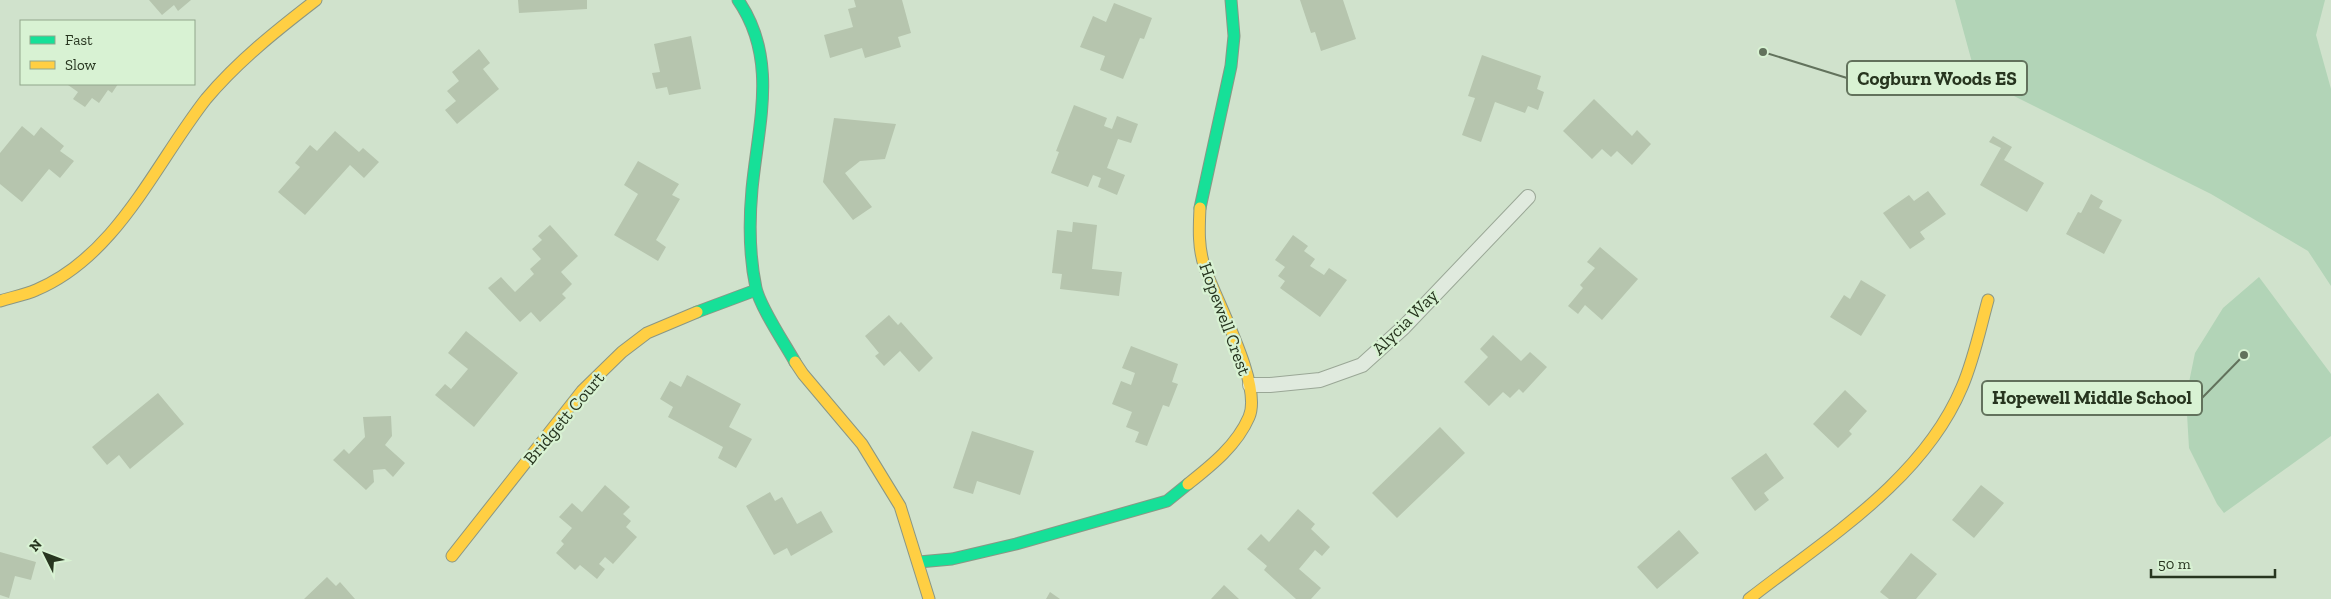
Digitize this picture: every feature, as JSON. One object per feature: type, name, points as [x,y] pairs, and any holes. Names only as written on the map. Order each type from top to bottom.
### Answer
[{"type":"street","points":[[0,301],[43,288],[67,274],[93,253],[114,231],[178,135],[208,98],[243,60],[278,29],[316,0]]},
{"type":"street","points":[[738,0],[745,10],[756,40],[763,72],[764,95],[752,188],[749,232],[756,290],[777,332],[803,374],[862,444],[900,506],[930,599]]},
{"type":"street","name":"Hopewell Crest","points":[[919,562],[952,559],[1016,544],[1167,501],[1212,465],[1234,442],[1250,415],[1250,385],[1234,332],[1204,267],[1199,239],[1200,208],[1231,66],[1234,36],[1231,0]]},
{"type":"street","name":"Alycia Way","points":[[1250,385],[1320,380],[1362,365],[1404,327],[1452,274],[1528,197]]},
{"type":"street","name":"Bridgett Court","points":[[452,556],[582,391],[622,352],[646,333],[718,303],[756,290]]},
{"type":"street","points":[[1749,599],[1870,505],[1901,477],[1923,453],[1951,412],[1970,367],[1988,300]]},
{"type":"green space","points":[[1955,0],[2325,0],[2316,35],[2331,89],[2331,286],[2308,251],[2211,194],[1976,77]]},
{"type":"green space","points":[[2259,277],[2331,374],[2331,436],[2224,513],[2217,504],[2189,448],[2186,397],[2195,353],[2223,308]]},
{"type":"building","points":[[149,0],[191,0],[178,11],[174,5],[162,15]]},
{"type":"building","points":[[518,0],[587,0],[587,9],[519,13]]},
{"type":"building","points":[[854,0],[902,0],[911,33],[898,37],[901,47],[865,58],[862,48],[830,58],[824,35],[853,27],[848,9],[856,7]]},
{"type":"building","points":[[1300,0],[1343,0],[1356,39],[1321,51],[1315,32],[1311,33]]},
{"type":"building","points":[[1114,3],[1152,18],[1144,39],[1140,38],[1123,79],[1100,70],[1105,56],[1080,47],[1093,16],[1106,22]]},
{"type":"building","points":[[691,36],[701,89],[669,95],[667,87],[656,89],[652,73],[660,72],[654,44]]},
{"type":"building","points":[[479,49],[490,63],[483,69],[499,89],[457,124],[445,110],[456,101],[447,91],[459,81],[452,72]]},
{"type":"building","points":[[1482,55],[1541,76],[1537,89],[1544,92],[1538,110],[1528,106],[1525,113],[1495,102],[1481,142],[1462,135],[1475,98],[1468,96]]},
{"type":"building","points":[[68,85],[117,85],[112,93],[108,90],[99,103],[92,98],[85,107],[73,99],[78,92]]},
{"type":"building","points":[[1594,99],[1632,136],[1637,130],[1651,144],[1632,165],[1617,151],[1611,157],[1602,149],[1592,159],[1563,131]]},
{"type":"building","points":[[1074,105],[1107,118],[1104,126],[1112,129],[1117,116],[1138,124],[1131,143],[1118,139],[1107,168],[1125,175],[1117,195],[1098,187],[1101,178],[1093,175],[1088,187],[1051,173],[1059,152],[1056,151]]},
{"type":"building","points":[[834,118],[896,124],[885,159],[860,161],[845,173],[872,207],[853,220],[823,182]]},
{"type":"building","points":[[22,126],[34,136],[41,127],[64,146],[60,151],[74,161],[60,178],[49,169],[22,202],[0,184],[0,153]]},
{"type":"building","points":[[335,131],[359,152],[363,148],[379,162],[364,178],[350,165],[305,215],[278,192],[300,167],[295,163],[310,145],[317,151]]},
{"type":"building","points":[[1993,136],[2012,147],[2004,160],[2044,183],[2027,212],[1980,185],[2001,148],[1989,142]]},
{"type":"building","points":[[638,161],[679,184],[672,195],[680,199],[656,240],[666,247],[658,261],[614,235],[638,194],[624,185]]},
{"type":"building","points":[[1928,191],[1946,214],[1920,232],[1925,239],[1910,249],[1883,213],[1909,195],[1914,201]]},
{"type":"building","points":[[2091,194],[2103,201],[2099,208],[2122,220],[2104,254],[2066,234],[2078,212],[2081,213]]},
{"type":"building","points":[[1073,222],[1097,225],[1092,269],[1122,272],[1119,296],[1060,289],[1062,274],[1052,273],[1057,230],[1072,232]]},
{"type":"building","points":[[550,225],[578,256],[561,272],[572,284],[562,294],[566,298],[540,322],[531,312],[520,322],[488,288],[501,277],[515,292],[534,274],[530,269],[541,259],[532,249],[542,240],[538,236]]},
{"type":"building","points":[[1293,235],[1308,246],[1304,251],[1315,259],[1310,266],[1324,275],[1329,268],[1347,280],[1320,317],[1280,288],[1285,281],[1278,276],[1285,267],[1275,260]]},
{"type":"building","points":[[1600,247],[1638,279],[1602,320],[1585,305],[1578,314],[1568,306],[1583,288],[1580,285],[1595,268],[1587,262]]},
{"type":"building","points":[[1861,280],[1886,295],[1861,336],[1830,317],[1844,295],[1850,299]]},
{"type":"building","points":[[889,315],[898,325],[901,322],[933,358],[919,372],[900,351],[884,366],[875,356],[879,353],[865,336]]},
{"type":"building","points":[[466,331],[518,373],[474,427],[435,395],[445,384],[451,389],[468,369],[448,353]]},
{"type":"building","points":[[1493,335],[1521,361],[1530,352],[1547,367],[1523,393],[1519,389],[1510,398],[1503,392],[1489,406],[1464,382],[1488,357],[1480,349]]},
{"type":"building","points":[[1131,346],[1178,364],[1172,382],[1178,384],[1169,407],[1163,405],[1147,446],[1135,442],[1139,432],[1126,427],[1132,412],[1112,404],[1121,381],[1131,385],[1135,373],[1122,368]]},
{"type":"building","points":[[687,375],[741,404],[729,427],[752,439],[736,468],[718,458],[723,447],[668,417],[673,407],[660,399],[670,381],[681,387]]},
{"type":"building","points":[[1845,390],[1867,411],[1849,431],[1852,434],[1838,448],[1813,424]]},
{"type":"building","points":[[158,393],[184,424],[130,469],[119,455],[107,465],[92,447]]},
{"type":"building","points":[[391,416],[392,436],[385,445],[405,463],[393,477],[385,469],[373,470],[374,482],[366,490],[333,460],[344,449],[349,454],[365,437],[363,417]]},
{"type":"building","points":[[1440,427],[1465,453],[1397,518],[1372,493]]},
{"type":"building","points":[[972,431],[1034,451],[1020,495],[977,481],[973,494],[953,488]]},
{"type":"building","points":[[1766,453],[1784,478],[1764,493],[1769,500],[1755,511],[1731,478]]},
{"type":"building","points":[[605,485],[630,507],[623,514],[631,521],[626,527],[637,537],[613,564],[605,557],[599,564],[605,569],[597,579],[580,565],[575,570],[556,553],[564,544],[561,541],[572,528],[559,517],[572,503],[582,512]]},
{"type":"building","points":[[1981,485],[2004,503],[1974,538],[1952,520]]},
{"type":"building","points":[[770,492],[775,501],[782,497],[797,524],[821,511],[833,532],[791,556],[787,548],[774,555],[746,506]]},
{"type":"building","points":[[1298,509],[1315,524],[1311,529],[1330,547],[1322,556],[1315,550],[1299,569],[1321,588],[1311,599],[1296,599],[1264,570],[1267,566],[1247,549],[1261,534],[1269,542]]},
{"type":"building","points":[[1679,530],[1699,553],[1657,589],[1637,567]]},
{"type":"building","points":[[0,552],[36,562],[31,580],[15,576],[9,598],[0,595]]},
{"type":"building","points":[[1911,553],[1937,574],[1916,599],[1889,599],[1880,592]]},
{"type":"building","points":[[327,577],[336,586],[340,582],[355,599],[304,599]]},
{"type":"building","points":[[1224,585],[1239,599],[1211,599]]},
{"type":"building","points":[[1050,592],[1060,599],[1046,599]]},
{"type":"traffic: fast","points":[[738,0],[751,22],[758,45],[762,69],[763,93],[750,214],[750,238],[754,276],[762,305],[795,362]]},
{"type":"traffic: fast","points":[[1200,208],[1231,66],[1234,36],[1231,0]]},
{"type":"traffic: fast","points":[[697,312],[756,290]]},
{"type":"traffic: fast","points":[[919,562],[952,559],[1016,544],[1167,501],[1188,484]]},
{"type":"traffic: slow","points":[[0,301],[36,290],[64,275],[90,255],[112,232],[132,206],[187,124],[218,85],[258,46],[316,0]]},
{"type":"traffic: slow","points":[[1188,484],[1215,462],[1238,437],[1249,417],[1252,403],[1250,385],[1244,364],[1203,261],[1199,223],[1200,208]]},
{"type":"traffic: slow","points":[[1749,599],[1870,505],[1898,479],[1923,451],[1945,420],[1962,387],[1988,300]]},
{"type":"traffic: slow","points":[[452,556],[582,391],[622,352],[647,333],[697,312]]},
{"type":"traffic: slow","points":[[795,362],[862,444],[900,506],[929,599]]},
{"type":"place","name":"Cogburn Woods ES","points":[[1763,52]]},
{"type":"place","name":"Hopewell Middle School","points":[[2244,355]]}]
